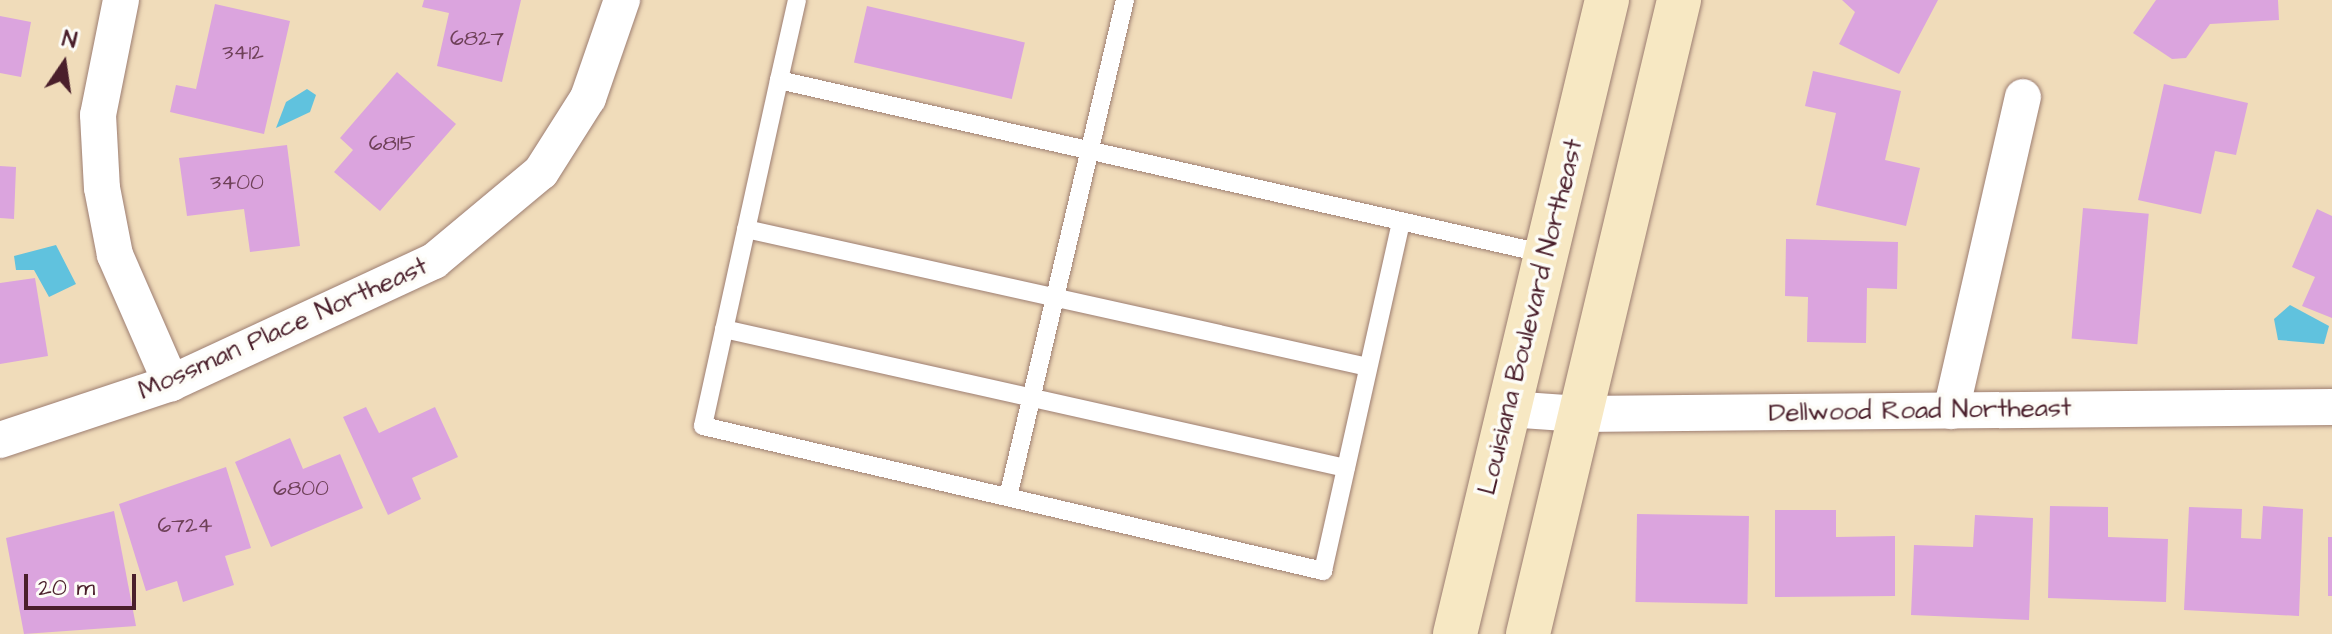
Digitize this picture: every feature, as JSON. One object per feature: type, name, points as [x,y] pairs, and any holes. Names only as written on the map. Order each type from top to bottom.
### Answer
[{"type":"main road","name":"Louisiana Boulevard Northeast","points":[[1455,634],[1607,0]]},
{"type":"main road","points":[[1528,634],[1679,0]]},
{"type":"street","points":[[121,0],[98,115],[102,188],[115,255],[171,383]]},
{"type":"street","name":"Mossman Place Northeast","points":[[0,440],[171,383],[434,261],[541,172],[588,98],[622,0]]},
{"type":"street","points":[[1951,411],[2023,97]]},
{"type":"street","name":"Dellwood Road Northeast","points":[[1508,409],[1580,414],[2332,407]]},
{"type":"lane","points":[[797,0],[703,426],[1323,571],[1401,222]]},
{"type":"lane","points":[[1008,497],[1125,0]]},
{"type":"lane","points":[[779,80],[1546,254]]},
{"type":"lane","points":[[746,229],[1368,367]]},
{"type":"lane","points":[[724,329],[1346,468]]},
{"type":"water","points":[[307,89],[316,95],[310,112],[276,128],[286,102]]},
{"type":"water","points":[[56,245],[76,284],[49,297],[34,270],[16,270],[14,256]]},
{"type":"water","points":[[2290,305],[2329,326],[2324,344],[2278,340],[2274,319]]},
{"type":"building","points":[[424,0],[521,0],[502,82],[437,66],[449,13],[422,7]]},
{"type":"building","points":[[1842,0],[1938,0],[1899,74],[1839,44],[1855,12]]},
{"type":"building","points":[[2156,0],[2278,0],[2279,20],[2210,24],[2186,58],[2172,59],[2133,33]]},
{"type":"building","points":[[215,4],[290,21],[264,134],[170,112],[176,85],[196,89]]},
{"type":"building","points":[[867,6],[1025,42],[1012,99],[854,63]]},
{"type":"building","points":[[0,16],[31,22],[21,77],[0,73]]},
{"type":"building","points":[[1813,71],[1901,91],[1885,160],[1920,168],[1906,226],[1816,205],[1836,113],[1805,106]]},
{"type":"building","points":[[397,72],[456,124],[380,211],[334,172],[353,150],[340,138]]},
{"type":"building","points":[[2164,84],[2248,103],[2236,155],[2215,151],[2201,214],[2138,200]]},
{"type":"building","points":[[287,145],[300,246],[250,252],[244,209],[187,216],[179,158]]},
{"type":"building","points":[[0,166],[16,167],[14,219],[0,218]]},
{"type":"building","points":[[2083,208],[2149,214],[2137,344],[2072,339]]},
{"type":"building","points":[[2317,209],[2332,216],[2332,318],[2302,306],[2315,277],[2292,267]]},
{"type":"building","points":[[1786,239],[1898,242],[1897,289],[1867,288],[1866,343],[1807,342],[1808,297],[1785,296]]},
{"type":"building","points":[[35,278],[48,356],[0,364],[0,283]]},
{"type":"building","points":[[366,407],[379,433],[435,407],[458,457],[412,478],[421,499],[388,515],[343,417]]},
{"type":"building","points":[[290,438],[303,469],[340,454],[363,508],[271,547],[235,462]]},
{"type":"building","points":[[226,467],[251,548],[225,556],[234,585],[183,602],[177,581],[146,591],[119,504]]},
{"type":"building","points":[[2050,506],[2108,507],[2108,537],[2168,539],[2166,602],[2048,598]]},
{"type":"building","points":[[2263,506],[2303,509],[2299,616],[2184,610],[2189,507],[2242,509],[2241,538],[2261,539]]},
{"type":"building","points":[[1775,510],[1836,510],[1836,537],[1895,536],[1895,596],[1775,597]]},
{"type":"building","points":[[114,511],[136,626],[24,634],[6,538]]},
{"type":"building","points":[[1637,514],[1749,516],[1747,604],[1635,602]]},
{"type":"building","points":[[1975,515],[2033,518],[2029,620],[1911,615],[1914,545],[1973,547]]},
{"type":"building","points":[[2328,537],[2332,537],[2332,596],[2328,596]]}]
